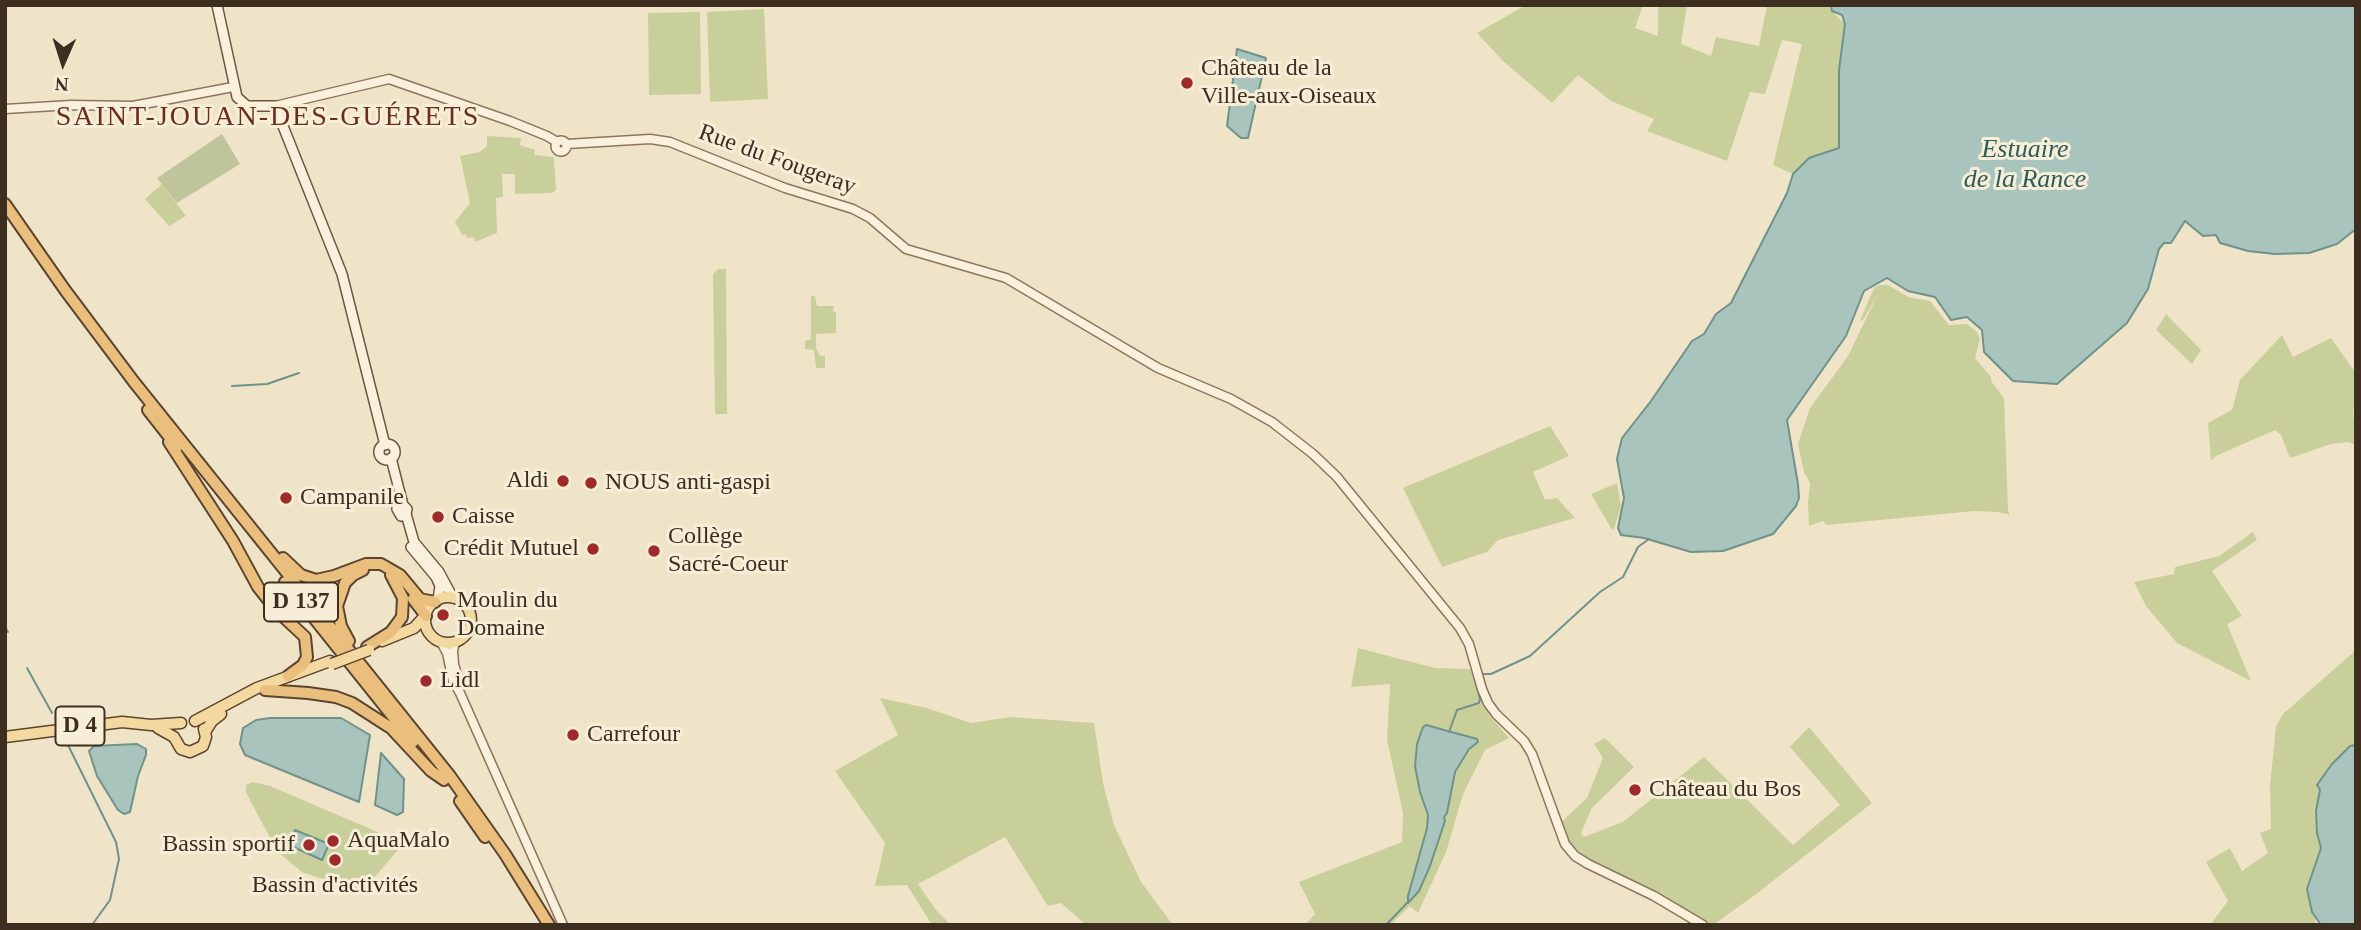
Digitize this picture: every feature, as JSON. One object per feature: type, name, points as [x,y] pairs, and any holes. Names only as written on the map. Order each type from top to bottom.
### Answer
[{"type":"highway","name":"D 137","points":[[5,204],[65,290],[127,371],[476,812],[550,925]]},
{"type":"highway","name":"D 137","points":[[5,216],[159,424],[444,780],[500,859],[541,925]]},
{"type":"highway","points":[[159,424],[233,541],[262,593],[305,637],[307,657],[303,665],[288,676]]},
{"type":"highway","points":[[230,502],[290,566],[308,578],[324,579],[366,564],[381,564],[397,572],[420,599],[436,601]]},
{"type":"highway","points":[[386,696],[347,638],[338,618],[337,606],[345,583],[358,572],[372,569],[391,575],[426,616]]},
{"type":"highway","points":[[368,648],[391,632],[402,617],[403,598],[391,575]]},
{"type":"highway","points":[[265,690],[307,692],[352,703],[381,719],[411,747],[431,771],[444,780]]},
{"type":"main road","points":[[217,5],[233,87],[240,102],[247,107],[275,106],[285,126],[343,283],[385,445],[394,448],[394,454],[388,459],[414,542],[439,572],[453,598],[464,604],[471,617],[469,630],[455,642],[441,642],[429,633],[416,634],[368,648]]},
{"type":"main road","points":[[331,662],[257,688],[195,721],[181,723],[174,737],[181,749],[195,752],[203,746],[205,732],[212,721],[223,713],[265,690],[414,628],[436,601],[440,586],[407,540],[402,510]]},
{"type":"main road","points":[[436,601],[453,598]]},
{"type":"main road","points":[[426,616],[429,633]]},
{"type":"main road","points":[[195,721],[205,732]]},
{"type":"main road","name":"D 4","points":[[5,737],[122,722],[151,725],[181,723]]},
{"type":"main road","name":"D 4","points":[[151,725],[174,737]]},
{"type":"street","name":"Rue du Fougeray","points":[[275,106],[382,79],[398,82],[510,121],[562,143],[650,139],[670,142],[785,188],[853,209],[870,218],[912,251],[1006,278],[1158,368],[1255,410],[1289,434],[1337,477],[1460,628],[1469,644],[1488,703],[1524,741],[1532,754],[1565,844],[1575,856],[1703,925]]},
{"type":"street","points":[[5,109],[143,105],[233,87]]},
{"type":"street","points":[[441,642],[447,653],[451,677],[563,925]]},
{"type":"street","points":[[455,642],[454,664],[460,693]]},
{"type":"green space","points":[[1526,5],[1643,5],[1635,28],[1658,36],[1658,5],[1687,5],[1681,44],[1711,56],[1716,37],[1759,46],[1767,5],[1831,5],[1832,11],[1845,24],[1839,99],[1839,148],[1822,153],[1793,174],[1773,165],[1802,44],[1782,40],[1765,94],[1750,92],[1727,161],[1647,131],[1654,119],[1611,101],[1578,75],[1552,103],[1503,61],[1477,33]]},
{"type":"green space","points":[[764,9],[768,99],[710,102],[707,12]]},
{"type":"green space","points":[[700,12],[701,94],[649,95],[648,13]]},
{"type":"green space","points":[[222,134],[240,164],[177,203],[157,178]]},
{"type":"green space","points":[[487,136],[521,138],[520,145],[535,150],[534,155],[554,157],[556,190],[552,193],[515,194],[515,174],[502,174],[503,197],[496,198],[497,233],[475,242],[474,237],[467,238],[466,234],[462,235],[455,222],[470,203],[460,156],[480,152],[487,146]]},
{"type":"green space","points":[[162,184],[186,216],[169,226],[145,199]]},
{"type":"green space","points":[[718,269],[726,269],[727,414],[715,414],[713,274]]},
{"type":"green space","points":[[1888,285],[1908,297],[1930,301],[1949,325],[1967,324],[1977,332],[1980,339],[1975,358],[2004,398],[2010,515],[1974,511],[1827,525],[1823,521],[1809,526],[1810,483],[1804,472],[1798,444],[1810,408],[1848,356],[1878,294],[1860,321],[1870,297],[1875,287]]},
{"type":"green space","points":[[811,296],[815,296],[817,306],[834,306],[833,311],[836,313],[836,333],[816,334],[816,348],[820,356],[825,356],[825,368],[816,368],[814,350],[805,349],[805,341],[811,339]]},
{"type":"green space","points":[[2166,314],[2201,350],[2192,364],[2156,330]]},
{"type":"green space","points":[[2282,335],[2293,357],[2331,338],[2356,370],[2356,400],[2353,411],[2356,445],[2348,442],[2331,444],[2290,458],[2281,435],[2275,430],[2216,456],[2211,461],[2208,423],[2232,410],[2240,380]]},
{"type":"green space","points":[[1550,426],[1569,456],[1533,472],[1545,500],[1557,498],[1575,518],[1498,540],[1487,552],[1442,567],[1403,488]]},
{"type":"green space","points":[[1617,483],[1621,506],[1612,530],[1591,494]]},
{"type":"green space","points":[[2253,532],[2257,540],[2212,571],[2242,616],[2227,624],[2251,681],[2177,643],[2146,606],[2134,582],[2174,574],[2175,567],[2219,556]]},
{"type":"green space","points":[[1358,648],[1435,668],[1470,669],[1489,715],[1509,738],[1485,750],[1463,794],[1446,852],[1418,913],[1410,906],[1390,925],[1305,925],[1315,914],[1299,882],[1402,842],[1403,813],[1387,740],[1390,684],[1351,687]],"holes":[[[1423,727],[1449,730],[1477,739],[1478,742],[1469,749],[1455,772],[1447,813],[1430,866],[1419,891],[1412,898],[1408,896],[1420,861],[1429,815],[1415,766],[1417,744]]]},
{"type":"green space","points":[[2356,650],[2356,745],[2350,746],[2320,789],[2316,811],[2321,848],[2307,889],[2316,920],[2314,925],[2210,925],[2228,901],[2206,862],[2230,848],[2242,871],[2268,853],[2260,833],[2271,829],[2270,786],[2276,726],[2283,714]]},
{"type":"green space","points":[[880,698],[927,708],[971,723],[1011,717],[1094,723],[1103,783],[1114,825],[1141,882],[1173,925],[1086,925],[1061,903],[1048,906],[1005,837],[918,884],[936,910],[951,925],[932,925],[907,885],[875,886],[885,843],[835,771],[898,735]]},
{"type":"green space","points":[[1809,727],[1872,803],[1713,925],[1591,862],[1572,848],[1560,823],[1587,798],[1603,758],[1594,744],[1605,738],[1634,767],[1592,808],[1581,833],[1584,837],[1623,822],[1704,757],[1793,845],[1840,805],[1790,747]]},
{"type":"green space","name":"AquaMalo","points":[[253,782],[270,786],[387,836],[399,847],[398,850],[372,880],[368,889],[361,893],[346,892],[332,882],[302,872],[279,853],[262,823],[246,792],[246,785]]},
{"type":"water","name":"Estuaire de la Rance","points":[[1831,5],[2356,5],[2356,229],[2337,244],[2309,253],[2275,254],[2248,251],[2220,243],[2216,235],[2203,236],[2185,221],[2171,243],[2164,243],[2159,249],[2148,289],[2127,323],[2057,384],[2013,381],[1984,352],[1982,330],[1967,317],[1951,320],[1935,297],[1908,291],[1887,278],[1864,291],[1846,336],[1787,420],[1799,498],[1796,506],[1773,534],[1723,551],[1691,552],[1644,538],[1621,535],[1618,528],[1624,498],[1617,459],[1622,438],[1692,341],[1704,334],[1716,314],[1731,303],[1787,193],[1793,174],[1809,158],[1839,148],[1839,70],[1845,24],[1842,15],[1832,11]]},
{"type":"water","points":[[1237,49],[1266,58],[1248,138],[1241,138],[1227,126]]},
{"type":"water","points":[[341,718],[370,735],[359,802],[245,755],[240,744],[243,728],[256,720]]},
{"type":"water","points":[[1426,725],[1477,739],[1478,742],[1469,749],[1455,772],[1445,821],[1430,866],[1419,891],[1408,903],[1427,828],[1428,815],[1415,766],[1417,744]]},
{"type":"water","points":[[137,744],[146,749],[146,755],[130,812],[124,814],[118,810],[97,776],[89,751],[94,746]]},
{"type":"water","points":[[2356,745],[2356,925],[2321,925],[2312,912],[2307,889],[2321,848],[2317,833],[2316,811],[2320,790],[2317,785],[2332,764],[2350,746]]},
{"type":"water","points":[[381,753],[404,779],[403,812],[397,815],[375,805]]},
{"type":"water","name":"Bassin sportif","points":[[295,830],[329,844],[322,860],[289,845]]},
{"type":"waterway","points":[[232,386],[267,384],[299,373]]},
{"type":"waterway","points":[[1482,674],[1491,674],[1530,656],[1600,592],[1623,577],[1638,547],[1649,539]]},
{"type":"waterway","points":[[5,627],[8,632]]},
{"type":"waterway","points":[[27,668],[52,713]]},
{"type":"waterway","points":[[1449,732],[1457,710],[1479,703],[1474,675]]},
{"type":"waterway","points":[[64,737],[116,842],[119,859],[110,900],[92,925]]},
{"type":"waterway","points":[[1386,925],[1407,903]]},
{"type":"place","name":"Château de la Ville-aux-Oiseaux","points":[[1187,83]]},
{"type":"place","name":"Aldi","points":[[563,481]]},
{"type":"place","name":"NOUS anti-gaspi","points":[[591,483]]},
{"type":"place","name":"Campanile","points":[[286,498]]},
{"type":"place","name":"Caisse","points":[[438,517]]},
{"type":"place","name":"Crédit Mutuel","points":[[593,549]]},
{"type":"place","name":"Collège Sacré-Coeur","points":[[654,551]]},
{"type":"place","name":"Moulin du Domaine","points":[[443,615]]},
{"type":"place","name":"Lidl","points":[[426,681]]},
{"type":"place","name":"Carrefour","points":[[573,735]]},
{"type":"place","name":"Château du Bos","points":[[1635,790]]},
{"type":"place","name":"AquaMalo","points":[[333,841]]},
{"type":"place","name":"Bassin sportif","points":[[309,845]]},
{"type":"place","name":"Bassin d'activités","points":[[335,860]]},
{"type":"district","name":"SAINT-JOUAN-DES-GUÉRETS","points":[[268,118]]}]
